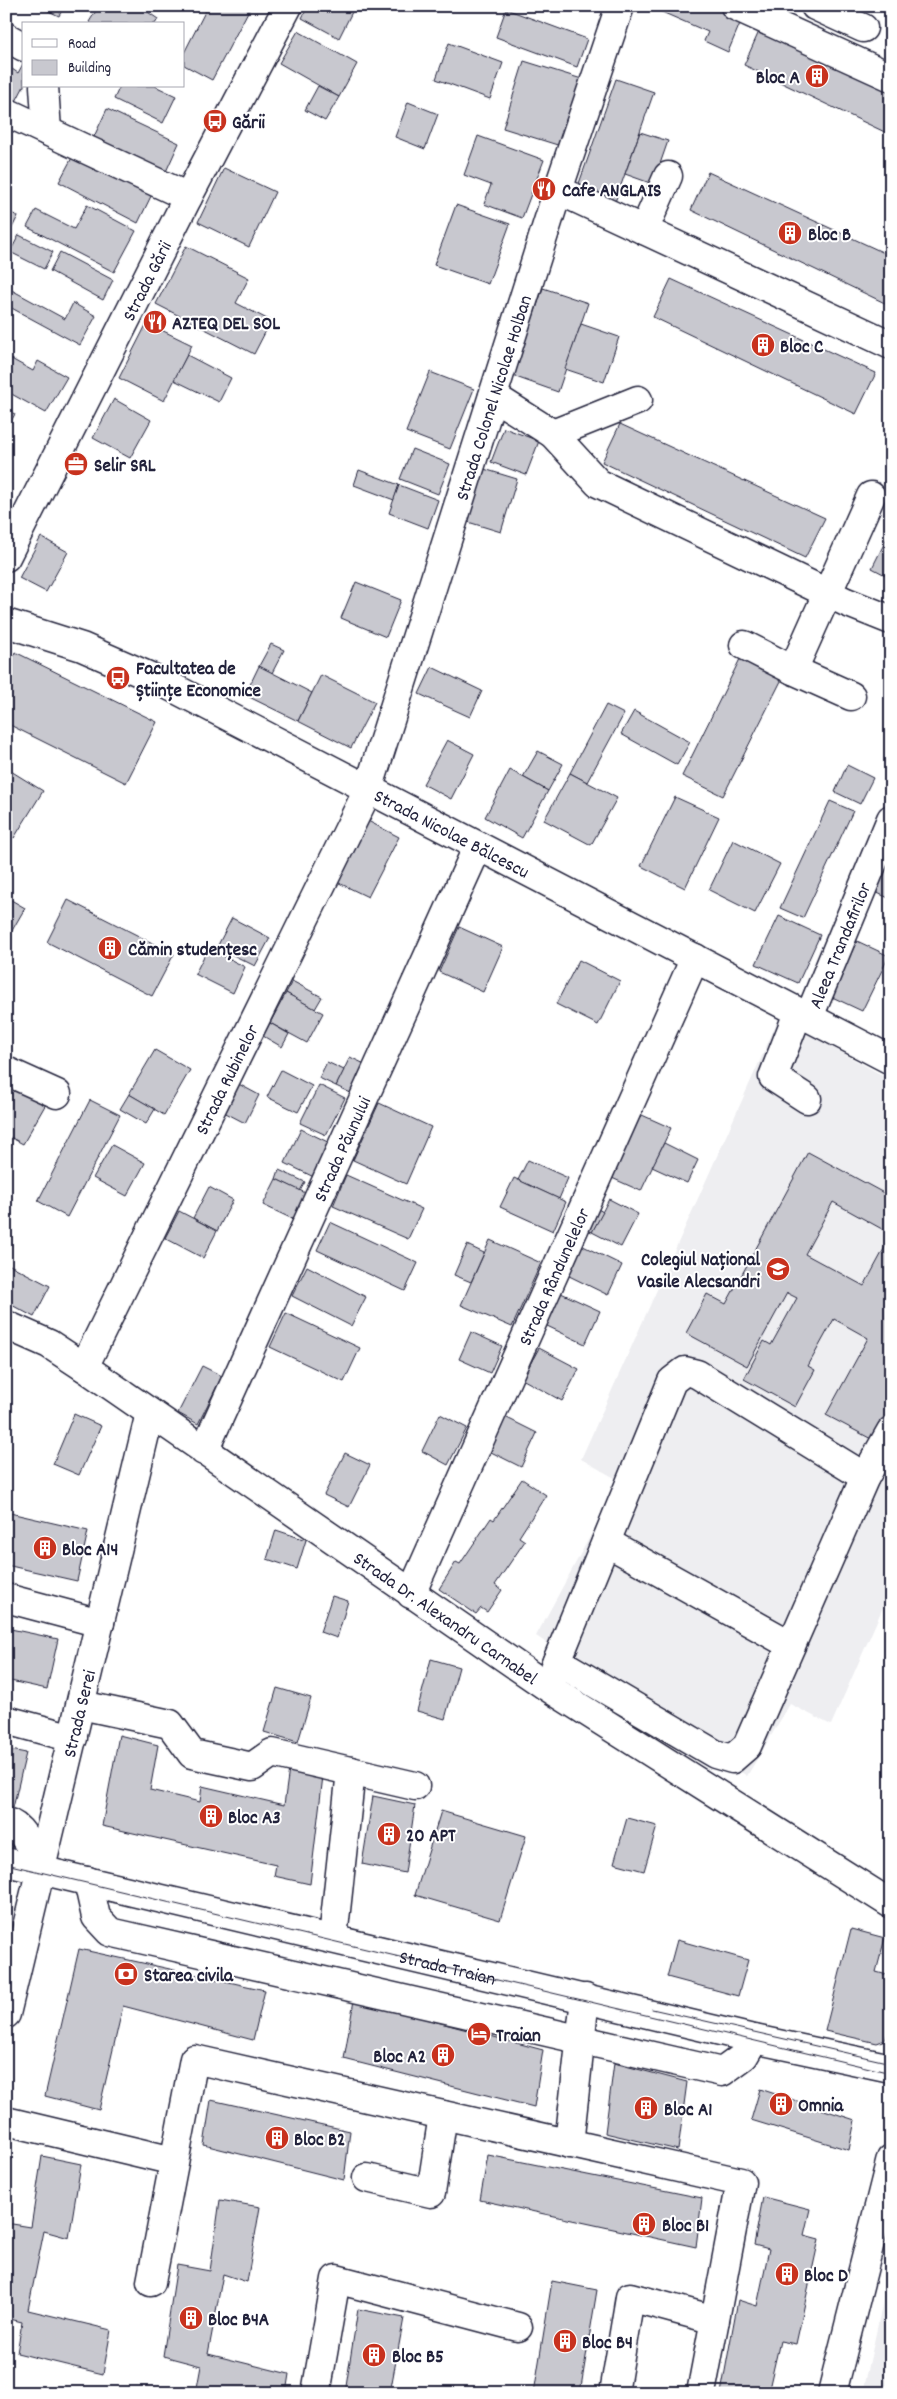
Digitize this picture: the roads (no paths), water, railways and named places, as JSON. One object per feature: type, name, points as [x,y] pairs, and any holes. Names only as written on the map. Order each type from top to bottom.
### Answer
[{"type":"street","name":"Strada Gării","points":[[6,557],[188,197],[288,6]]},
{"type":"street","name":"Strada Colonel Nicolae Holban","points":[[368,790],[558,190],[620,6]]},
{"type":"street","points":[[815,6],[863,28]]},
{"type":"street","points":[[747,9],[891,77]]},
{"type":"street","points":[[6,37],[22,46]]},
{"type":"street","points":[[44,88],[47,131]]},
{"type":"street","points":[[6,112],[188,197]]},
{"type":"street","points":[[644,230],[668,176]]},
{"type":"street","points":[[558,190],[891,345]]},
{"type":"street","points":[[493,396],[553,434],[598,483],[837,597],[891,620]]},
{"type":"street","points":[[553,434],[638,400]]},
{"type":"street","points":[[792,670],[837,597],[871,496]]},
{"type":"street","name":"Strada Nicolae Bălcescu","points":[[6,623],[82,647],[162,682],[891,1060]]},
{"type":"street","points":[[744,645],[792,670],[851,696]]},
{"type":"street","name":"Strada Rubinelor","points":[[84,1367],[368,790]]},
{"type":"street","name":"Aleea Trandafirilor","points":[[807,1098],[773,1077],[804,1015],[891,819]]},
{"type":"street","name":"Strada Păunului","points":[[204,1451],[478,846]]},
{"type":"street","name":"Strada Rândunelelor","points":[[411,1594],[695,958]]},
{"type":"street","points":[[6,1071],[58,1094]]},
{"type":"street","name":"Strada Dr. Alexandru Carnabel","points":[[6,1325],[49,1344],[546,1686],[891,1904]]},
{"type":"street","points":[[546,1686],[672,1381],[685,1371],[697,1374],[865,1477]]},
{"type":"street","name":"Strada Serei","points":[[6,2014],[150,1413]]},
{"type":"street","points":[[557,1661],[715,1754],[732,1759],[747,1746],[865,1477],[891,1431]]},
{"type":"street","points":[[606,1542],[791,1645]]},
{"type":"street","points":[[6,1598],[100,1623]]},
{"type":"street","points":[[81,1705],[170,1724],[192,1754],[252,1767],[272,1753],[415,1786]]},
{"type":"street","points":[[6,1720],[73,1738]]},
{"type":"street","points":[[333,1938],[351,1771]]},
{"type":"street","points":[[6,1822],[13,1823],[25,1838],[42,1870]]},
{"type":"street","name":"Strada Traian","points":[[6,1862],[754,2039],[891,2068]]},
{"type":"street","points":[[88,1881],[96,1917],[110,1932],[722,2072],[744,2056],[754,2039]]},
{"type":"street","points":[[569,2144],[582,2040],[585,1998]]},
{"type":"street","points":[[151,2282],[194,2059],[741,2182],[701,2393]]},
{"type":"street","points":[[367,2178],[431,2193],[443,2115]]},
{"type":"street","points":[[6,2121],[174,2161]]},
{"type":"street","points":[[832,2393],[891,2158]]},
{"type":"street","points":[[316,2393],[336,2279],[518,2327]]},
{"type":"street","points":[[614,2393],[630,2297],[715,2320]]},
{"type":"tram line","points":[[6,1864],[891,2073]]},
{"type":"tram line","points":[[652,2009],[891,2063]]},
{"type":"place","name":"Bloc A","points":[[817,76]]},
{"type":"place","name":"Gării","points":[[215,121]]},
{"type":"place","name":"Cafe ANGLAIS","points":[[544,189]]},
{"type":"place","name":"Bloc B","points":[[790,233]]},
{"type":"place","name":"AZTEQ DEL SOL","points":[[155,322]]},
{"type":"place","name":"Bloc C","points":[[763,345]]},
{"type":"place","name":"Selir SRL","points":[[76,464]]},
{"type":"place","name":"Facultatea de Științe Economice","points":[[118,678]]},
{"type":"place","name":"Cămin studențesc","points":[[110,948]]},
{"type":"place","name":"Colegiul Național Vasile Alecsandri","points":[[778,1269]]},
{"type":"place","name":"Bloc A14","points":[[45,1548]]},
{"type":"place","name":"Bloc A3","points":[[211,1816]]},
{"type":"place","name":"20 APT","points":[[389,1834]]},
{"type":"place","name":"Starea civila","points":[[126,1974]]},
{"type":"place","name":"Traian","points":[[479,2034]]},
{"type":"place","name":"Bloc A2","points":[[443,2055]]},
{"type":"place","name":"Omnia","points":[[781,2104]]},
{"type":"place","name":"Bloc A1","points":[[646,2108]]},
{"type":"place","name":"Bloc B2","points":[[277,2138]]},
{"type":"place","name":"Bloc B1","points":[[644,2224]]},
{"type":"place","name":"Bloc D","points":[[787,2274]]},
{"type":"place","name":"Bloc B4A","points":[[191,2318]]},
{"type":"place","name":"Bloc B4","points":[[565,2341]]},
{"type":"place","name":"Bloc B5","points":[[374,2355]]}]
